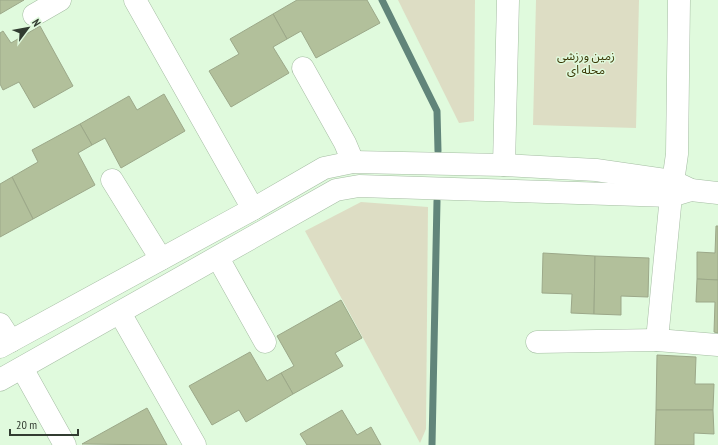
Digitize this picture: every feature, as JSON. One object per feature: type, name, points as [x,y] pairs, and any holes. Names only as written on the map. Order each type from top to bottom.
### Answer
[{"type":"street","points":[[34,15],[60,0]]},
{"type":"street","points":[[134,0],[252,209]]},
{"type":"street","points":[[504,165],[508,0]]},
{"type":"street","points":[[657,340],[678,189],[679,0]]},
{"type":"street","points":[[303,68],[345,143],[353,162]]},
{"type":"street","points":[[4,337],[161,259],[324,168],[353,162],[504,165],[596,170],[678,189]]},
{"type":"street","points":[[112,180],[161,259]]},
{"type":"street","points":[[0,380],[336,190],[359,186],[678,189],[718,193]]},
{"type":"street","points":[[218,258],[264,342]]},
{"type":"street","points":[[120,313],[195,445]]},
{"type":"street","points":[[538,342],[657,340],[718,345]]},
{"type":"street","points":[[22,368],[65,445]]},
{"type":"green space","points":[[398,0],[475,0],[474,121],[459,123]]},
{"type":"green space","name":"زمین ورزشی محله ای","points":[[536,0],[639,0],[636,128],[533,125]]},
{"type":"green space","points":[[361,202],[428,207],[426,429],[420,443],[305,231]]},
{"type":"building","points":[[0,0],[24,0],[0,14]]},
{"type":"building","points":[[297,0],[367,0],[380,23],[316,58],[301,31],[287,39],[273,14]]},
{"type":"building","points":[[273,14],[287,39],[273,47],[289,73],[231,107],[209,71],[239,54],[230,39]]},
{"type":"building","points":[[40,26],[73,86],[34,108],[19,82],[3,90],[0,84],[0,33],[3,31],[11,43]]},
{"type":"building","points":[[164,94],[185,131],[121,168],[105,138],[92,145],[80,124],[129,96],[137,110]]},
{"type":"building","points":[[80,124],[92,145],[78,153],[95,185],[33,219],[12,177],[38,162],[32,150]]},
{"type":"building","points":[[12,177],[33,219],[0,237],[0,184]]},
{"type":"building","points":[[716,226],[718,226],[718,280],[697,279],[697,252],[715,253]]},
{"type":"building","points":[[543,253],[595,256],[594,314],[571,313],[572,294],[542,293]]},
{"type":"building","points":[[595,256],[649,258],[648,297],[621,296],[621,315],[594,314]]},
{"type":"building","points":[[697,279],[718,280],[718,333],[714,332],[715,302],[696,302]]},
{"type":"building","points":[[341,300],[362,338],[335,353],[343,366],[293,394],[281,373],[294,366],[277,336]]},
{"type":"building","points":[[250,352],[267,381],[281,373],[293,394],[246,422],[239,410],[212,425],[189,386]]},
{"type":"building","points":[[657,355],[696,357],[695,384],[714,384],[713,410],[656,410]]},
{"type":"building","points":[[147,408],[167,445],[82,444]]},
{"type":"building","points":[[342,410],[357,435],[371,427],[381,445],[307,445],[300,434]]},
{"type":"building","points":[[656,410],[713,410],[714,434],[694,433],[694,445],[655,445]]},
{"type":"waterway","points":[[382,0],[437,111],[438,151]]},
{"type":"waterway","points":[[432,445],[437,201]]}]
